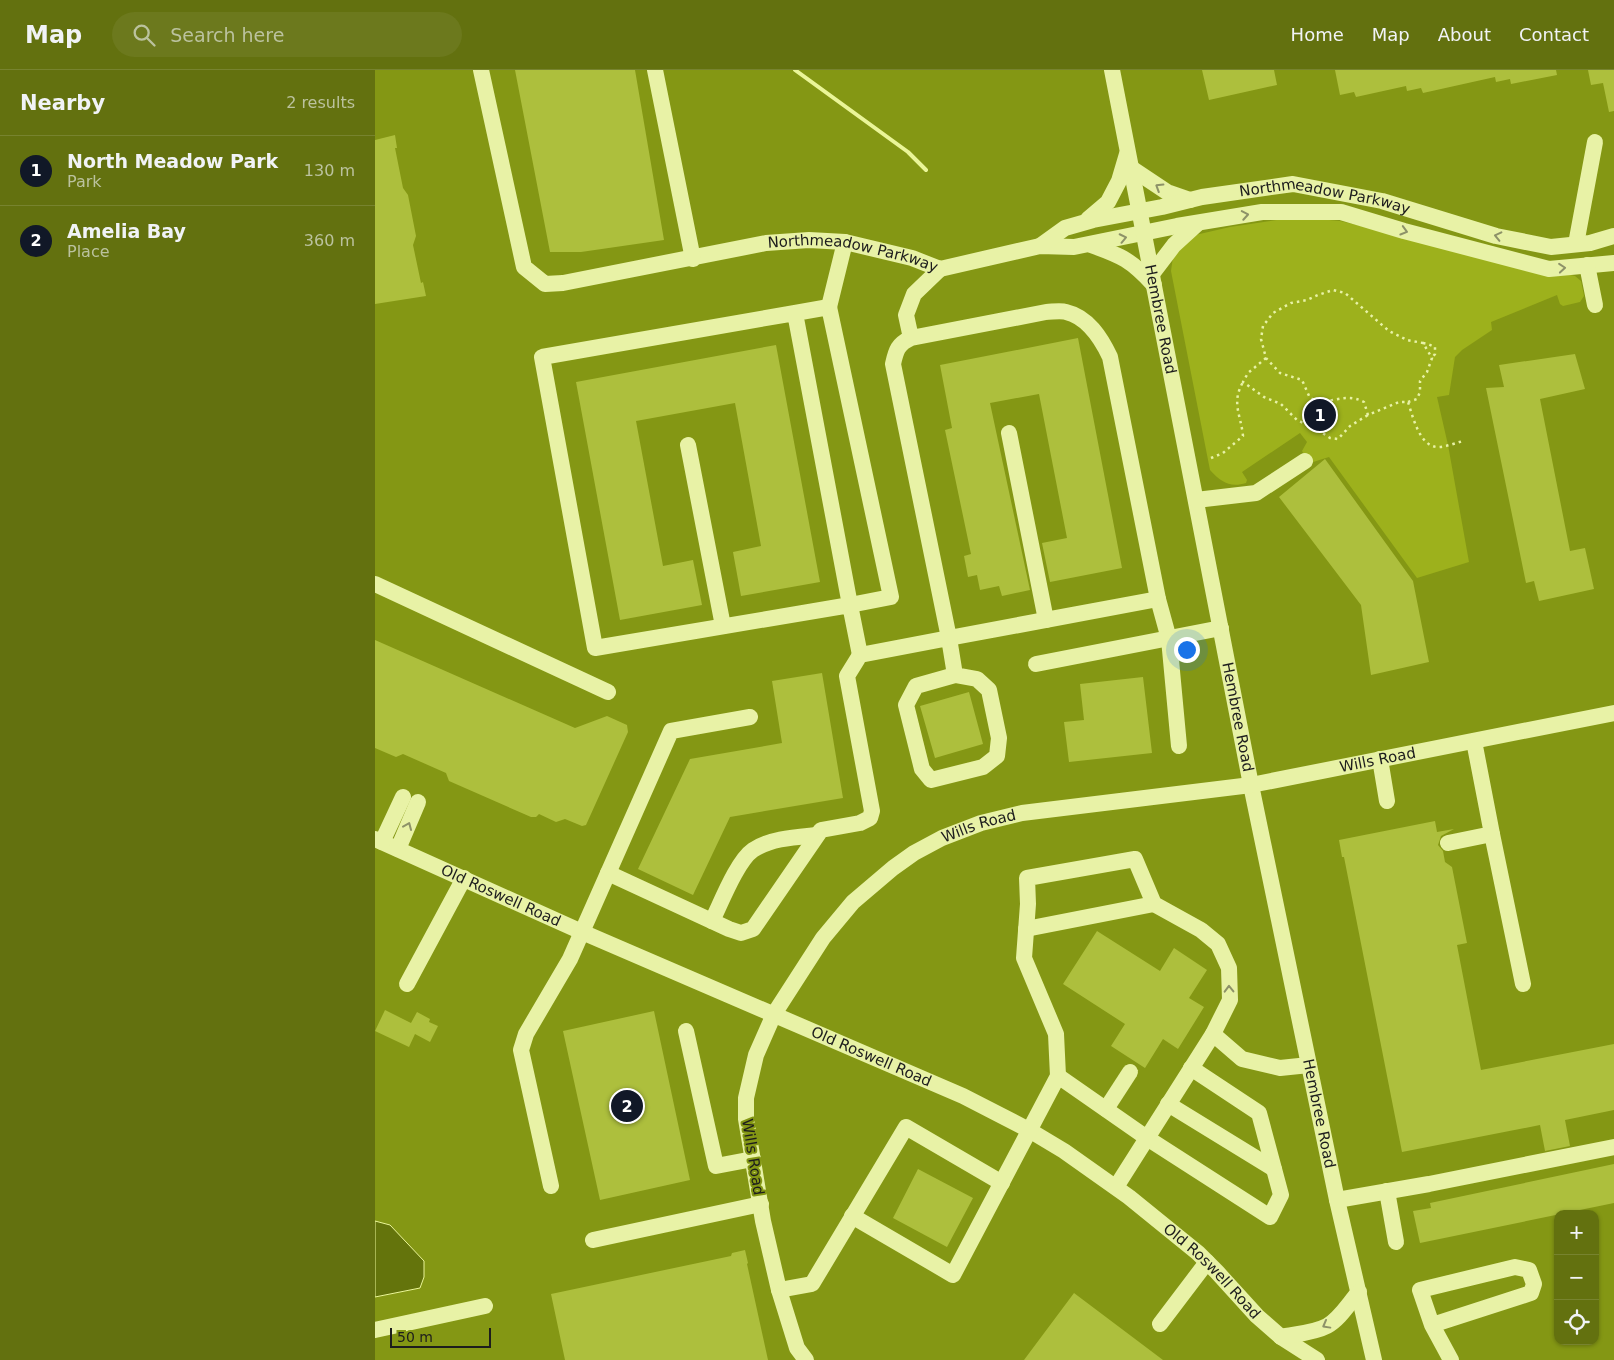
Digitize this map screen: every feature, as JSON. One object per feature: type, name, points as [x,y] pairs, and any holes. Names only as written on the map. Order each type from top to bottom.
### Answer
[{"type":"street","name":"Northmeadow Parkway","points":[[481,70],[524,267],[545,284],[563,283],[693,259],[766,243],[809,240],[845,242],[912,258],[940,269],[1040,246],[1074,248],[1177,226],[1263,212],[1341,212],[1404,231],[1549,269],[1614,263]]},
{"type":"street","points":[[655,70],[693,259]]},
{"type":"street","name":"Hembree Road","points":[[1112,70],[1251,785],[1337,1200],[1374,1360]]},
{"type":"street","points":[[1576,244],[1595,142]]},
{"type":"street","points":[[1084,222],[1108,202],[1119,181],[1128,150]]},
{"type":"street","points":[[1131,168],[1167,192],[1190,200]]},
{"type":"street","name":"Northmeadow Parkway","points":[[1040,246],[1065,228],[1084,222],[1190,200],[1293,184],[1382,201],[1496,236],[1551,247],[1589,243],[1614,236]]},
{"type":"street","points":[[1091,245],[1132,262],[1153,279],[1174,245],[1197,224]]},
{"type":"street","points":[[829,307],[542,356],[595,648],[891,597],[829,307],[845,242]]},
{"type":"street","points":[[1587,265],[1595,305]]},
{"type":"street","points":[[911,338],[906,315],[914,294],[940,269]]},
{"type":"street","points":[[955,675],[893,364],[895,351],[901,343],[911,338],[1045,312],[1066,312],[1081,319],[1094,329],[1103,341],[1110,357],[1157,599],[1169,639],[1179,746]]},
{"type":"street","points":[[608,873],[729,929],[741,932],[753,929],[821,830],[860,823],[870,818],[872,811],[847,676],[860,655],[795,313]]},
{"type":"street","points":[[1009,433],[1046,620]]},
{"type":"street","points":[[688,444],[723,626]]},
{"type":"street","points":[[1196,500],[1256,493],[1305,461]]},
{"type":"street","points":[[375,584],[608,692]]},
{"type":"street","points":[[860,655],[1157,599]]},
{"type":"street","points":[[1035,664],[1221,628]]},
{"type":"street","points":[[955,675],[977,680],[989,690],[999,738],[997,756],[983,767],[931,780],[922,769],[906,705],[916,686],[955,675]]},
{"type":"street","name":"Wills Road","points":[[806,1360],[797,1348],[779,1290],[761,1204],[746,1119],[745,1098],[756,1055],[773,1014],[823,938],[853,902],[893,868],[914,853],[942,838],[981,823],[1021,813],[1251,785],[1614,713]]},
{"type":"street","points":[[551,1186],[521,1050],[526,1034],[570,959],[671,731],[750,717]]},
{"type":"street","points":[[1474,741],[1523,984]]},
{"type":"street","points":[[1380,759],[1387,801]]},
{"type":"street","points":[[378,840],[410,799],[398,849]]},
{"type":"street","points":[[712,921],[743,861],[753,850],[767,843],[817,834]]},
{"type":"street","points":[[1448,843],[1492,834]]},
{"type":"street","name":"Old Roswell Road","points":[[378,840],[582,932],[963,1096],[1029,1130],[1129,1197],[1207,1262],[1257,1316],[1281,1337],[1317,1360]]},
{"type":"street","points":[[853,1216],[953,1275],[1058,1076],[1055,1034],[1024,958],[1028,904],[1027,878],[1135,859],[1154,904],[1201,930],[1218,944],[1229,968],[1230,1000],[1213,1034],[1116,1187]]},
{"type":"street","points":[[407,984],[464,878]]},
{"type":"street","points":[[1026,929],[1154,904]]},
{"type":"street","points":[[686,1031],[715,1166],[753,1158]]},
{"type":"street","points":[[1213,1034],[1242,1059],[1280,1068],[1309,1065]]},
{"type":"street","points":[[1058,1076],[1147,1138],[1270,1216],[1281,1195],[1259,1114],[1191,1068]]},
{"type":"street","points":[[1106,1109],[1130,1072]]},
{"type":"street","points":[[1168,1104],[1274,1169]]},
{"type":"street","points":[[779,1290],[812,1284],[905,1127],[1002,1183]]},
{"type":"street","points":[[1337,1200],[1614,1147]]},
{"type":"street","points":[[1387,1191],[1396,1242]]},
{"type":"street","points":[[593,1240],[761,1204]]},
{"type":"street","points":[[1160,1324],[1207,1262]]},
{"type":"street","points":[[1432,1326],[1531,1294],[1533,1284],[1529,1270],[1515,1267],[1420,1290],[1432,1326],[1451,1360]]},
{"type":"street","points":[[1281,1337],[1320,1329],[1329,1325],[1359,1292]]},
{"type":"street","points":[[375,1330],[485,1306]]},
{"type":"path","points":[[1243,382],[1264,397],[1281,404],[1297,420],[1319,430],[1330,438],[1338,439],[1350,426],[1368,415],[1399,402],[1417,399],[1420,392],[1420,381],[1427,372],[1435,354],[1435,347],[1407,340],[1389,331],[1345,293],[1333,290],[1307,300],[1291,303],[1273,313],[1263,326],[1261,339],[1266,358],[1279,373],[1302,380],[1310,398],[1317,402],[1355,397],[1364,402],[1368,415]]},
{"type":"path","points":[[1423,344],[1432,358]]},
{"type":"path","points":[[1211,458],[1223,453],[1243,436],[1236,404],[1236,395],[1248,373],[1266,358]]},
{"type":"path","points":[[1408,402],[1420,432],[1427,443],[1438,447],[1463,442]]},
{"type":"shaded area","points":[[1296,217],[1340,221],[1575,276],[1581,281],[1584,296],[1580,302],[1563,306],[1560,304],[1557,295],[1491,322],[1492,330],[1462,350],[1455,357],[1449,395],[1437,397],[1448,445],[1469,562],[1417,578],[1329,457],[1310,463],[1302,451],[1307,442],[1300,433],[1242,472],[1247,480],[1246,483],[1235,485],[1226,483],[1210,470],[1171,271],[1173,257],[1191,236],[1230,227]]},
{"type":"shaded area","points":[[375,1221],[390,1225],[424,1261],[424,1277],[420,1288],[375,1297]]},
{"type":"building","points":[[515,70],[635,70],[664,240],[581,252],[550,252]]},
{"type":"building","points":[[1202,70],[1274,70],[1277,85],[1209,100]]},
{"type":"building","points":[[1335,70],[1556,70],[1557,75],[1511,84],[1510,79],[1496,82],[1495,77],[1423,93],[1421,88],[1407,91],[1406,86],[1356,97],[1354,92],[1340,95]]},
{"type":"building","points":[[1588,70],[1614,70],[1614,111],[1609,112],[1603,83],[1591,85]]},
{"type":"building","points":[[395,135],[397,148],[395,148],[403,188],[408,195],[416,236],[413,245],[421,283],[423,282],[426,296],[375,304],[375,140]]},
{"type":"building","points":[[1078,338],[1122,568],[1050,582],[1042,543],[1067,538],[1039,394],[990,403],[1030,590],[1002,596],[999,586],[980,590],[977,575],[968,577],[964,556],[971,554],[945,430],[952,428],[940,365]]},
{"type":"building","points":[[776,345],[820,582],[741,596],[733,552],[761,546],[735,403],[636,421],[663,566],[693,560],[702,605],[620,620],[576,382]]},
{"type":"building","points":[[1575,354],[1585,389],[1540,399],[1570,551],[1585,548],[1594,589],[1539,601],[1534,581],[1526,583],[1486,388],[1504,387],[1499,365]]},
{"type":"building","points":[[1325,459],[1413,581],[1429,662],[1371,675],[1361,605],[1279,497]]},
{"type":"building","points":[[375,640],[575,728],[607,716],[627,725],[628,732],[586,825],[582,826],[565,819],[556,822],[539,814],[536,817],[531,817],[449,781],[446,773],[403,754],[396,757],[375,748]]},
{"type":"building","points":[[822,673],[843,798],[730,817],[693,895],[638,869],[690,759],[782,743],[772,681]]},
{"type":"building","points":[[1143,677],[1152,753],[1069,762],[1064,722],[1084,720],[1080,684]]},
{"type":"building","points":[[969,692],[983,744],[935,758],[920,706]]},
{"type":"building","points":[[1435,821],[1437,832],[1454,829],[1441,836],[1438,845],[1443,851],[1445,862],[1452,867],[1467,943],[1457,945],[1481,1070],[1614,1044],[1614,1110],[1565,1120],[1570,1146],[1545,1151],[1540,1125],[1402,1152],[1344,857],[1342,857],[1339,840]]},
{"type":"building","points":[[1097,931],[1160,971],[1174,948],[1207,970],[1189,998],[1204,1007],[1178,1049],[1163,1039],[1145,1068],[1111,1046],[1125,1024],[1063,984]]},
{"type":"building","points":[[385,1010],[411,1023],[417,1012],[430,1019],[429,1022],[438,1026],[430,1042],[415,1034],[409,1047],[375,1031]]},
{"type":"building","points":[[654,1011],[690,1180],[600,1200],[563,1031]]},
{"type":"building","points":[[1614,1164],[1614,1203],[1580,1210],[1554,1210],[1554,1215],[1420,1243],[1413,1211],[1431,1208],[1430,1203]]},
{"type":"building","points":[[918,1169],[973,1198],[947,1247],[893,1218]]},
{"type":"building","points":[[745,1250],[768,1360],[565,1360],[551,1294],[731,1256],[732,1253]]},
{"type":"building","points":[[1074,1293],[1163,1360],[1024,1360]]},
{"type":"waterway","points":[[795,70],[908,152],[926,170]]},
{"type":"place","name":"North Meadow Park","points":[[1320,415]]},
{"type":"place","name":"Amelia Bay","points":[[627,1106]]}]
